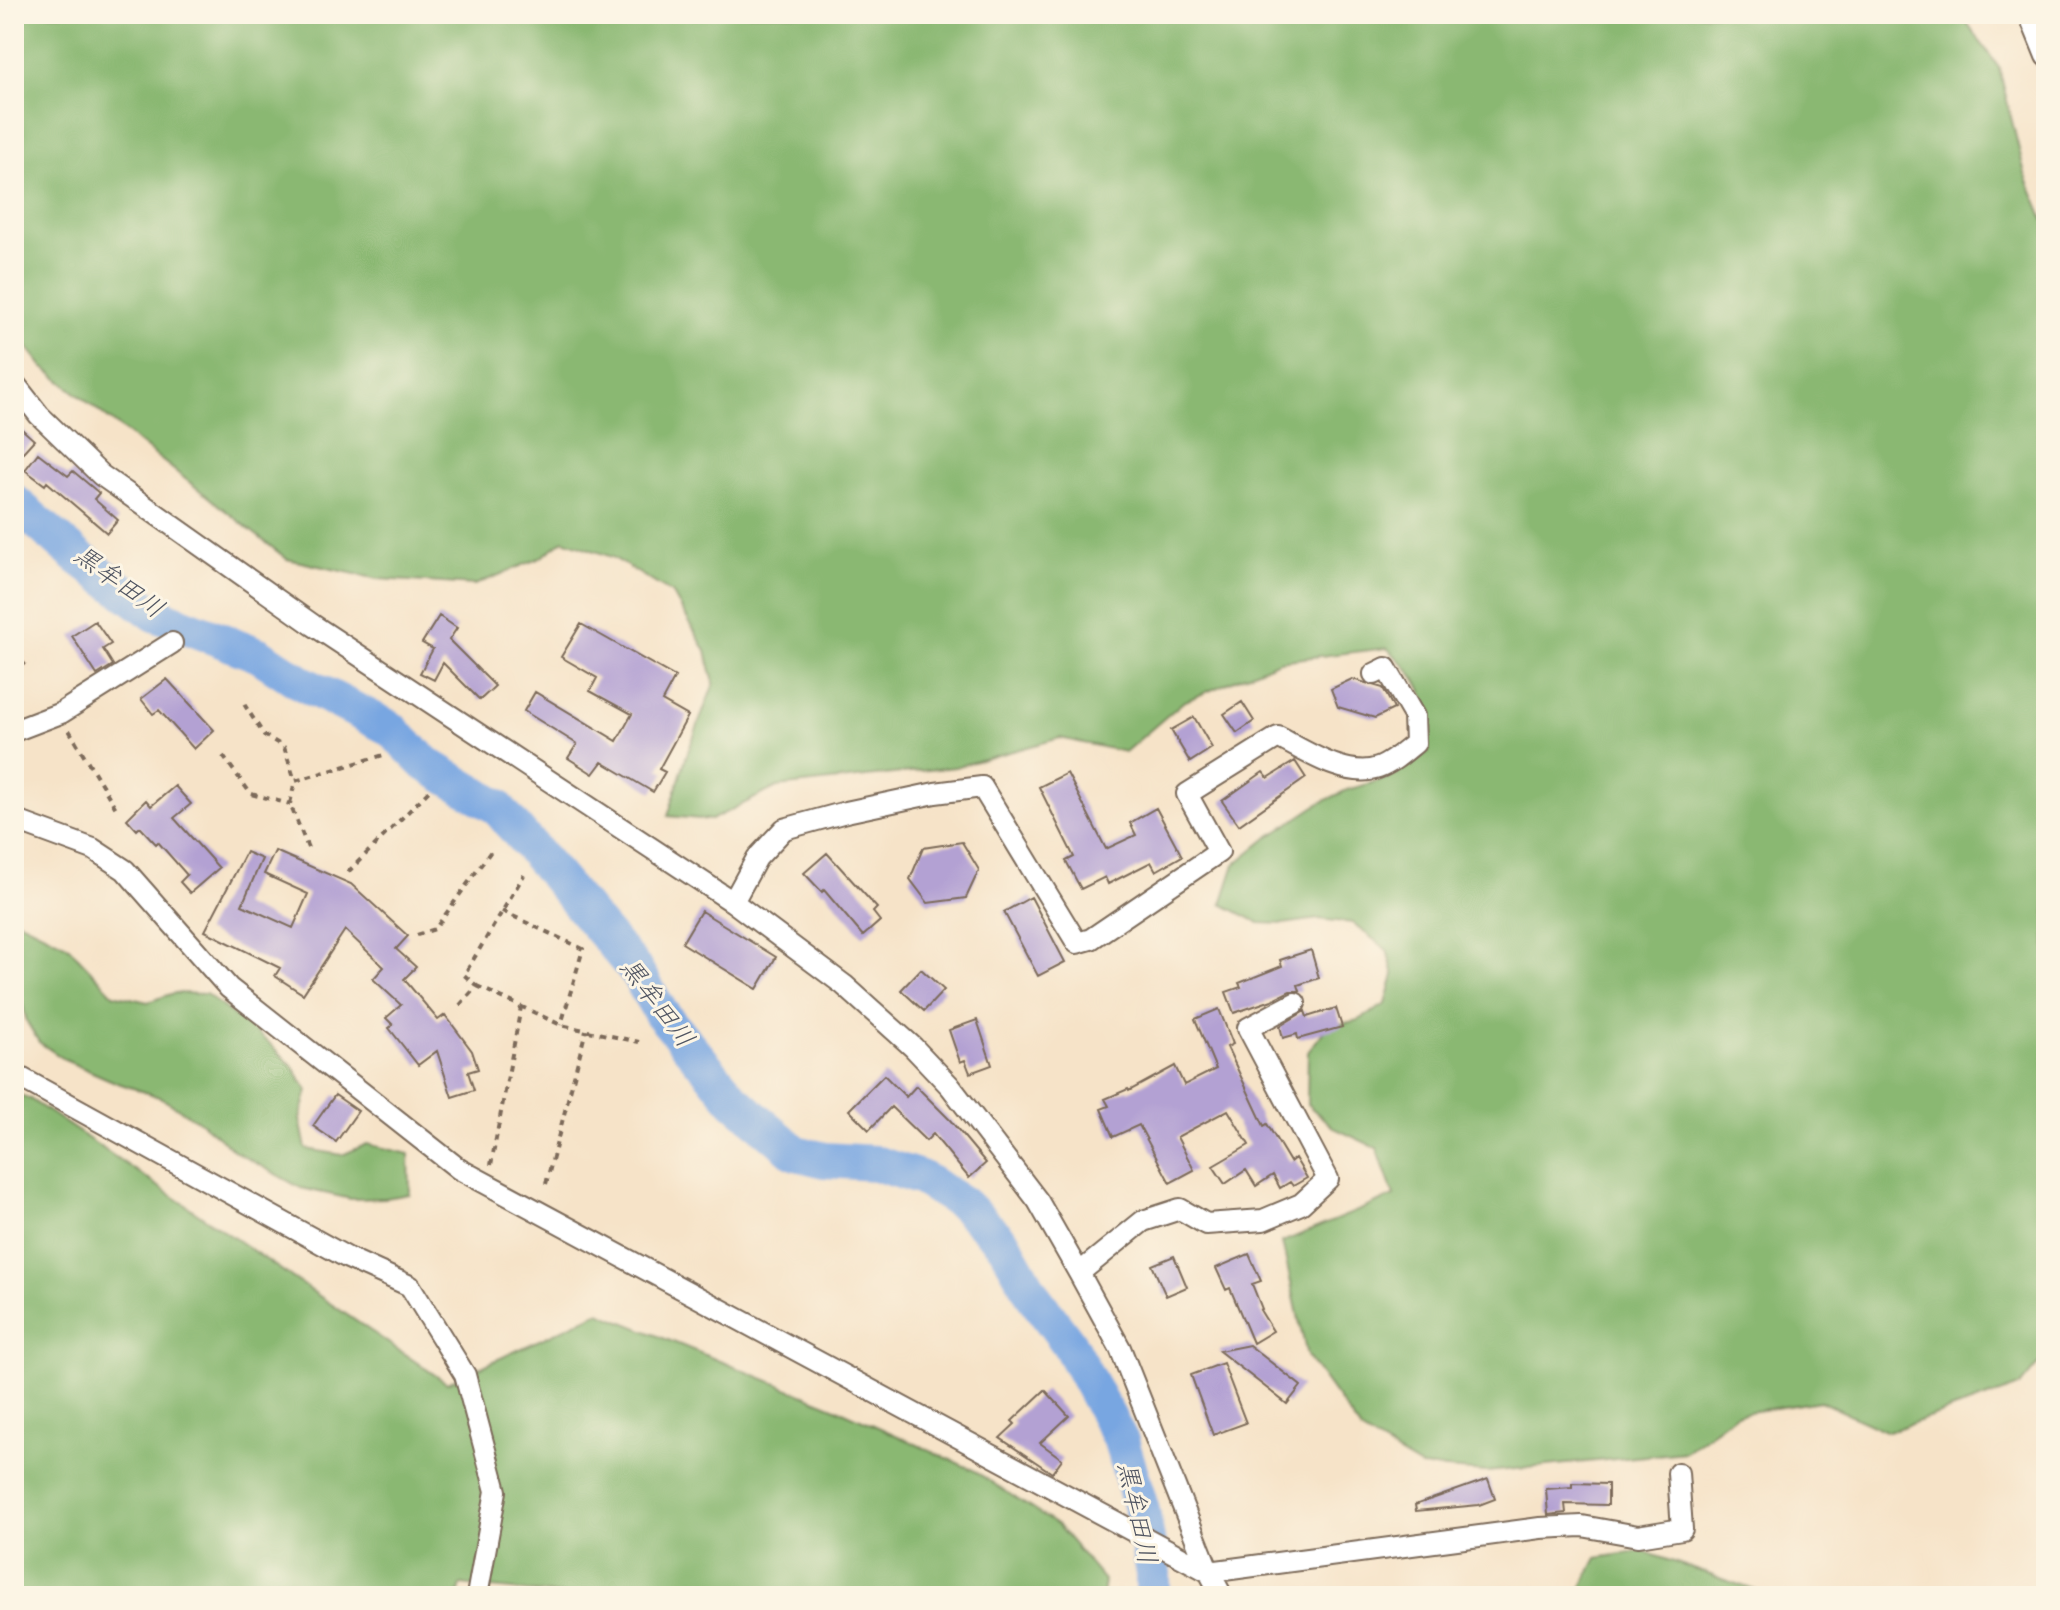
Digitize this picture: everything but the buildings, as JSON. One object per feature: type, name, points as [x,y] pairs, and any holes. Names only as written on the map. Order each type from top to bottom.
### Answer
[{"type":"street","points":[[2029,14],[2046,56]]},
{"type":"street","points":[[14,383],[39,415],[101,475],[313,625],[733,902],[844,985],[913,1047],[950,1086],[1038,1201],[1079,1273],[1120,1348],[1209,1572],[1222,1596]]},
{"type":"street","points":[[14,731],[61,713],[172,643]]},
{"type":"street","points":[[733,902],[757,858],[784,829],[935,793],[982,787],[1077,943],[1091,939],[1219,852],[1187,794],[1278,737],[1328,763],[1363,771],[1386,764],[1415,743],[1414,716],[1386,668],[1374,674]]},
{"type":"street","points":[[14,820],[93,849],[125,870],[229,988],[459,1169],[1209,1572],[1540,1528],[1582,1526],[1638,1536],[1682,1529],[1678,1473]]},
{"type":"street","points":[[1079,1273],[1143,1221],[1180,1209],[1206,1224],[1263,1220],[1301,1204],[1328,1179],[1248,1028],[1295,1003]]},
{"type":"street","points":[[14,1074],[348,1258],[410,1286],[465,1375],[496,1491],[477,1596]]},
{"type":"path","points":[[14,654],[25,665]]},
{"type":"path","points":[[244,704],[264,735],[284,747],[295,781],[290,804],[308,848]]},
{"type":"path","points":[[65,725],[117,810]]},
{"type":"path","points":[[295,781],[387,754]]},
{"type":"path","points":[[223,756],[251,794],[290,804]]},
{"type":"path","points":[[348,872],[430,790]]},
{"type":"path","points":[[417,935],[435,929],[491,851]]},
{"type":"path","points":[[524,875],[464,975],[477,986],[561,1025],[639,1042]]},
{"type":"path","points":[[502,911],[583,949],[561,1025]]},
{"type":"path","points":[[460,1005],[477,986]]},
{"type":"path","points":[[490,1169],[521,1007]]},
{"type":"path","points":[[546,1184],[586,1030]]},
{"type":"green space","points":[[14,14],[1961,14],[1999,68],[2025,174],[2046,224],[2046,1355],[2020,1386],[1888,1432],[1820,1401],[1736,1414],[1685,1452],[1486,1472],[1421,1467],[1362,1432],[1307,1356],[1282,1242],[1394,1196],[1377,1148],[1334,1128],[1307,1104],[1308,1052],[1327,1027],[1359,1020],[1386,1004],[1394,975],[1387,950],[1353,923],[1319,919],[1283,924],[1259,923],[1222,904],[1235,864],[1267,838],[1320,803],[1347,790],[1392,777],[1429,751],[1423,693],[1400,661],[1387,648],[1279,661],[1183,702],[1125,752],[1060,738],[955,767],[777,787],[711,820],[668,816],[714,683],[706,651],[673,594],[612,557],[564,540],[540,558],[475,585],[378,579],[287,559],[43,367],[14,330]]},
{"type":"green space","points":[[14,919],[67,945],[113,994],[148,1002],[174,993],[206,994],[268,1042],[292,1066],[308,1091],[300,1119],[306,1149],[342,1155],[367,1144],[409,1154],[410,1194],[351,1199],[301,1188],[236,1152],[202,1123],[159,1097],[67,1061],[39,1042],[27,1022],[19,991],[14,989]]},
{"type":"green space","points":[[14,1093],[30,1099],[447,1383],[599,1312],[834,1407],[973,1470],[1058,1526],[1104,1580],[1102,1596],[573,1596],[461,1585],[458,1596],[14,1596]]},
{"type":"green space","points":[[1642,1551],[1771,1596],[1577,1596],[1597,1558]]},
{"type":"waterway","name":"黒牟田川","points":[[14,502],[79,558],[155,614],[259,655],[300,682],[390,728],[426,764],[497,807],[636,971],[661,1013],[734,1100],[796,1153],[825,1160],[875,1163],[921,1178],[962,1203],[1004,1244],[1034,1297],[1069,1344],[1121,1441],[1142,1511],[1153,1574],[1153,1596]]}]
